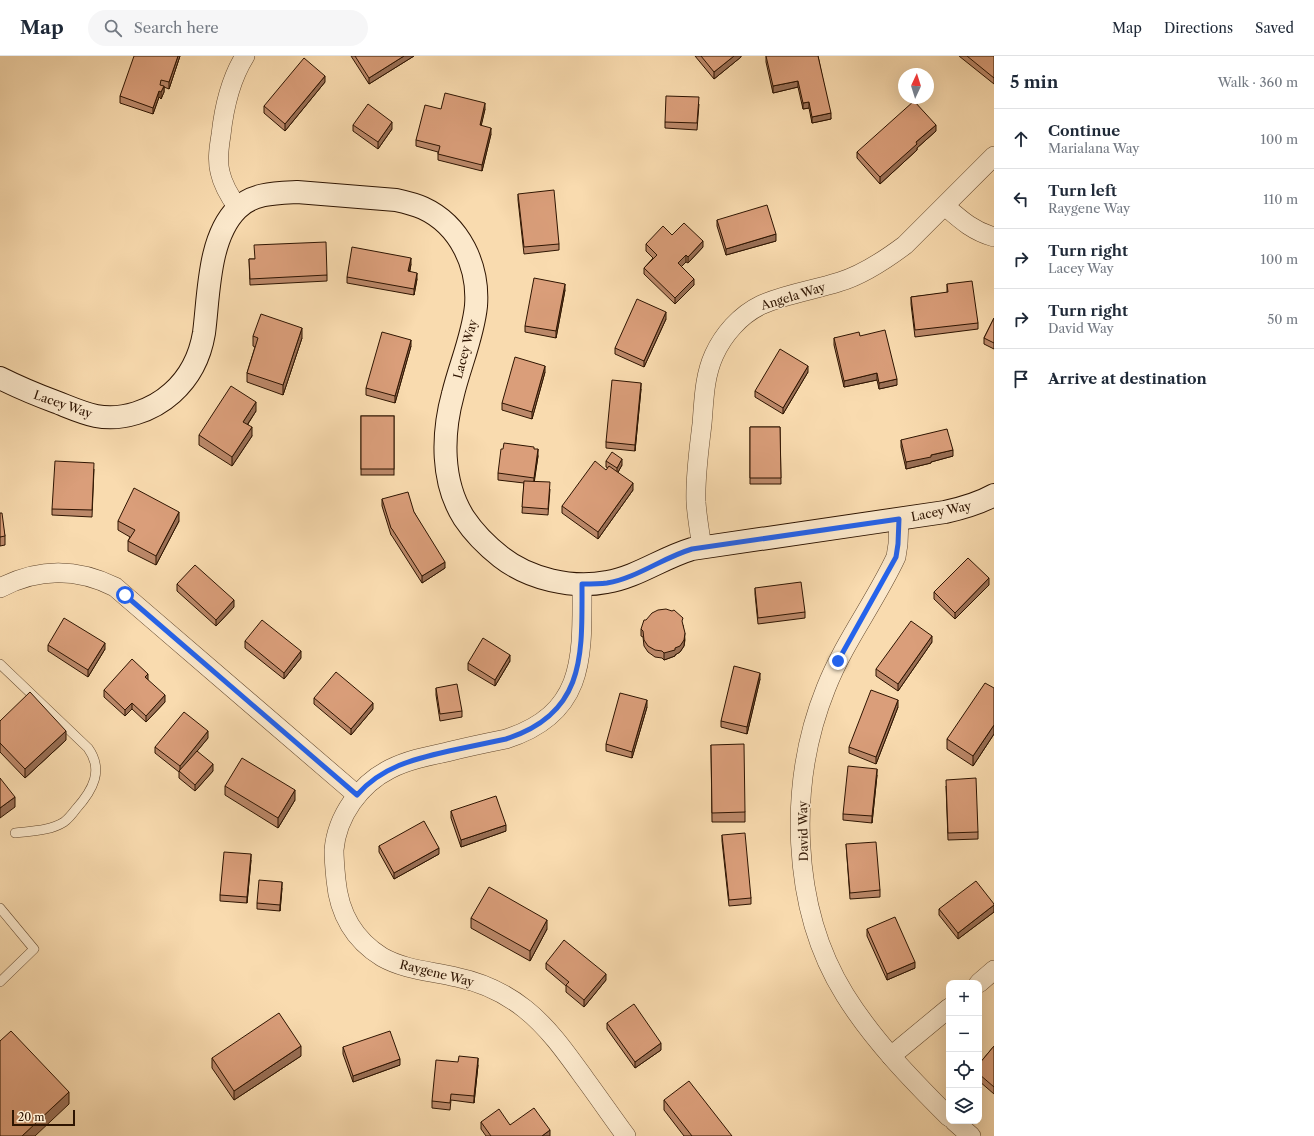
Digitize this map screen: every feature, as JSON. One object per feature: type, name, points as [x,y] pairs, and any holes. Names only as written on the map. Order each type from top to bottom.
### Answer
[{"type":"street","points":[[238,208],[222,181],[219,166],[219,151],[224,108],[229,90],[235,75],[246,56]]},
{"type":"street","name":"Angela Way","points":[[702,548],[697,516],[696,488],[704,391],[714,355],[725,336],[750,311],[760,305],[773,300],[841,282],[889,257],[905,245],[945,206],[980,168],[994,156]]},
{"type":"street","name":"Lacey Way","points":[[0,378],[48,400],[96,416],[125,416],[140,412],[156,405],[180,385],[195,363],[200,350],[210,279],[218,245],[229,218],[238,208],[248,201],[260,196],[284,193],[380,199],[410,203],[437,216],[459,238],[468,254],[474,271],[476,306],[473,324],[452,394],[446,432],[447,469],[456,503],[464,518],[475,533],[503,559],[537,576],[567,583],[607,583],[632,575],[679,553],[702,548],[965,508],[994,495]]},
{"type":"street","points":[[945,206],[976,230],[994,236]]},
{"type":"street","name":"David Way","points":[[899,519],[896,557],[838,661],[826,687],[811,732],[806,755],[801,808],[802,848],[810,908],[823,951],[844,994],[870,1031],[891,1056],[946,1113]]},
{"type":"street","points":[[0,588],[15,580],[51,572],[78,574],[103,581],[115,587],[357,795]]},
{"type":"street","name":"Raygene Way","points":[[582,584],[581,631],[578,665],[570,690],[554,712],[544,721],[519,734],[506,739],[420,758],[390,769],[366,785],[348,808],[337,835],[334,850],[334,866],[339,899],[343,913],[359,938],[383,957],[398,964],[413,969],[477,982],[494,990],[524,1008],[546,1028],[566,1052],[626,1136]]},
{"type":"street","points":[[982,980],[994,970]]},
{"type":"street","points":[[891,1056],[946,1010]]},
{"type":"street","points":[[957,1124],[971,1136]]},
{"type":"lane","points":[[0,664],[88,748],[94,756],[96,767],[94,781],[86,798],[64,822],[47,829],[15,833]]},
{"type":"lane","points":[[0,908],[34,949],[0,982]]},
{"type":"building","points":[[134,56],[178,56],[169,82],[161,80],[160,85],[164,86],[161,92],[159,91],[153,108],[120,96]]},
{"type":"building","points":[[355,56],[404,56],[369,78]]},
{"type":"building","points":[[701,56],[734,56],[714,72]]},
{"type":"building","points":[[766,56],[818,56],[831,113],[812,117],[809,102],[803,103],[798,81],[773,86]]},
{"type":"building","points":[[967,56],[994,56],[994,78]]},
{"type":"building","points":[[304,58],[325,76],[285,124],[264,106]]},
{"type":"building","points":[[445,93],[485,103],[480,125],[491,128],[482,165],[438,154],[440,146],[416,140],[425,105],[441,109]]},
{"type":"building","points":[[666,96],[699,97],[697,123],[665,122]]},
{"type":"building","points":[[368,104],[392,122],[378,142],[353,125]]},
{"type":"building","points":[[911,104],[917,104],[936,125],[880,177],[857,152]]},
{"type":"building","points":[[554,190],[559,244],[524,247],[518,194]]},
{"type":"building","points":[[767,205],[776,234],[726,249],[717,220]]},
{"type":"building","points":[[684,223],[703,241],[688,257],[686,255],[678,263],[694,279],[675,298],[644,268],[657,255],[646,244],[663,226],[672,235]]},
{"type":"building","points":[[326,242],[327,275],[250,279],[249,259],[255,259],[254,245]]},
{"type":"building","points":[[352,247],[411,258],[408,271],[417,273],[414,289],[347,277]]},
{"type":"building","points":[[534,278],[565,284],[556,331],[525,326]]},
{"type":"building","points":[[972,281],[978,323],[915,330],[911,297],[948,292],[947,284]]},
{"type":"building","points":[[637,299],[666,312],[644,361],[615,348]]},
{"type":"building","points":[[261,314],[302,328],[283,385],[247,373],[258,338],[253,336]]},
{"type":"building","points":[[994,318],[994,343],[984,338]]},
{"type":"building","points":[[885,330],[897,379],[879,383],[877,373],[844,381],[834,338],[859,332],[860,336]]},
{"type":"building","points":[[382,332],[411,340],[395,396],[366,388]]},
{"type":"building","points":[[780,349],[808,366],[783,408],[755,391]]},
{"type":"building","points":[[515,357],[545,366],[532,412],[502,403]]},
{"type":"building","points":[[612,380],[641,383],[635,445],[606,442]]},
{"type":"building","points":[[231,386],[256,402],[243,422],[252,427],[232,457],[199,435]]},
{"type":"building","points":[[361,416],[394,416],[394,469],[361,469]]},
{"type":"building","points":[[750,427],[780,427],[781,478],[750,478]]},
{"type":"building","points":[[947,429],[953,450],[931,455],[931,457],[906,462],[901,440]]},
{"type":"building","points":[[504,443],[534,447],[534,449],[538,449],[534,478],[498,473],[501,449],[503,449]]},
{"type":"building","points":[[612,452],[622,459],[617,468],[606,461]]},
{"type":"building","points":[[55,461],[94,463],[92,510],[52,509]]},
{"type":"building","points":[[595,461],[606,470],[609,466],[633,483],[598,532],[562,506]]},
{"type":"building","points":[[524,481],[550,482],[548,509],[522,507]]},
{"type":"building","points":[[134,488],[179,512],[156,556],[128,541],[135,530],[118,521]]},
{"type":"building","points":[[408,492],[414,512],[445,562],[422,576],[391,528],[382,499]]},
{"type":"building","points":[[0,513],[2,513],[5,536],[0,537]]},
{"type":"building","points":[[968,558],[989,578],[955,613],[934,592]]},
{"type":"building","points":[[195,565],[234,600],[216,620],[177,584]]},
{"type":"building","points":[[801,582],[805,612],[758,618],[755,588]]},
{"type":"building","points":[[666,609],[672,611],[674,610],[683,618],[682,621],[685,633],[684,640],[680,646],[675,648],[675,650],[664,653],[648,646],[644,640],[643,631],[641,629],[644,620],[646,620],[652,613],[658,610]]},
{"type":"building","points":[[64,618],[105,643],[88,670],[48,645]]},
{"type":"building","points":[[262,620],[301,651],[284,673],[245,641]]},
{"type":"building","points":[[911,621],[932,636],[898,684],[876,669]]},
{"type":"building","points":[[483,638],[510,655],[495,680],[468,663]]},
{"type":"building","points":[[132,659],[148,674],[145,677],[165,695],[146,716],[132,703],[125,710],[104,690]]},
{"type":"building","points":[[734,666],[760,673],[747,727],[721,721]]},
{"type":"building","points":[[336,672],[373,703],[351,729],[314,698]]},
{"type":"building","points":[[985,683],[994,688],[994,725],[973,756],[947,739]]},
{"type":"building","points":[[457,684],[462,711],[440,714],[436,688]]},
{"type":"building","points":[[871,690],[898,700],[876,757],[849,747]]},
{"type":"building","points":[[30,692],[66,731],[25,769],[0,743],[0,721]]},
{"type":"building","points":[[620,693],[647,700],[632,752],[606,744]]},
{"type":"building","points":[[184,712],[208,731],[180,766],[155,747]]},
{"type":"building","points":[[744,744],[745,812],[712,813],[711,745]]},
{"type":"building","points":[[197,751],[213,764],[195,785],[179,771]]},
{"type":"building","points":[[242,758],[295,790],[278,818],[225,786]]},
{"type":"building","points":[[848,766],[877,769],[872,816],[843,814]]},
{"type":"building","points":[[0,778],[15,797],[0,808]]},
{"type":"building","points":[[976,778],[978,832],[948,833],[946,780]]},
{"type":"building","points":[[496,796],[506,825],[461,840],[451,811]]},
{"type":"building","points":[[424,821],[439,848],[394,873],[379,846]]},
{"type":"building","points":[[745,833],[751,898],[729,900],[722,835]]},
{"type":"building","points":[[876,842],[880,890],[850,893],[846,844]]},
{"type":"building","points":[[224,852],[251,854],[247,897],[220,895]]},
{"type":"building","points":[[259,880],[282,882],[280,905],[257,903]]},
{"type":"building","points":[[976,881],[994,905],[958,933],[939,909]]},
{"type":"building","points":[[489,887],[547,920],[530,951],[471,918]]},
{"type":"building","points":[[895,917],[915,962],[887,974],[867,929]]},
{"type":"building","points":[[564,940],[606,974],[584,1000],[566,985],[569,982],[546,963]]},
{"type":"building","points":[[634,1004],[661,1043],[635,1062],[607,1023]]},
{"type":"building","points":[[279,1013],[301,1046],[234,1091],[212,1058]]},
{"type":"building","points":[[11,1031],[69,1092],[22,1136],[0,1136],[0,1041]]},
{"type":"building","points":[[390,1031],[400,1059],[353,1076],[343,1047]]},
{"type":"building","points":[[994,1046],[994,1087],[982,1077],[982,1060]]},
{"type":"building","points":[[459,1056],[478,1058],[474,1096],[451,1094],[450,1103],[432,1101],[436,1060],[458,1062]]},
{"type":"building","points":[[689,1081],[732,1136],[692,1136],[664,1100]]},
{"type":"building","points":[[534,1108],[550,1130],[542,1136],[491,1136],[481,1122],[499,1109],[510,1125]]},
{"type":"route","points":[[125,595],[357,795],[366,785],[377,777],[405,762],[506,739],[532,729],[554,712],[570,690],[578,665],[580,652],[582,584],[607,583],[619,580],[666,558],[692,549],[899,519],[896,557],[838,661]]}]
